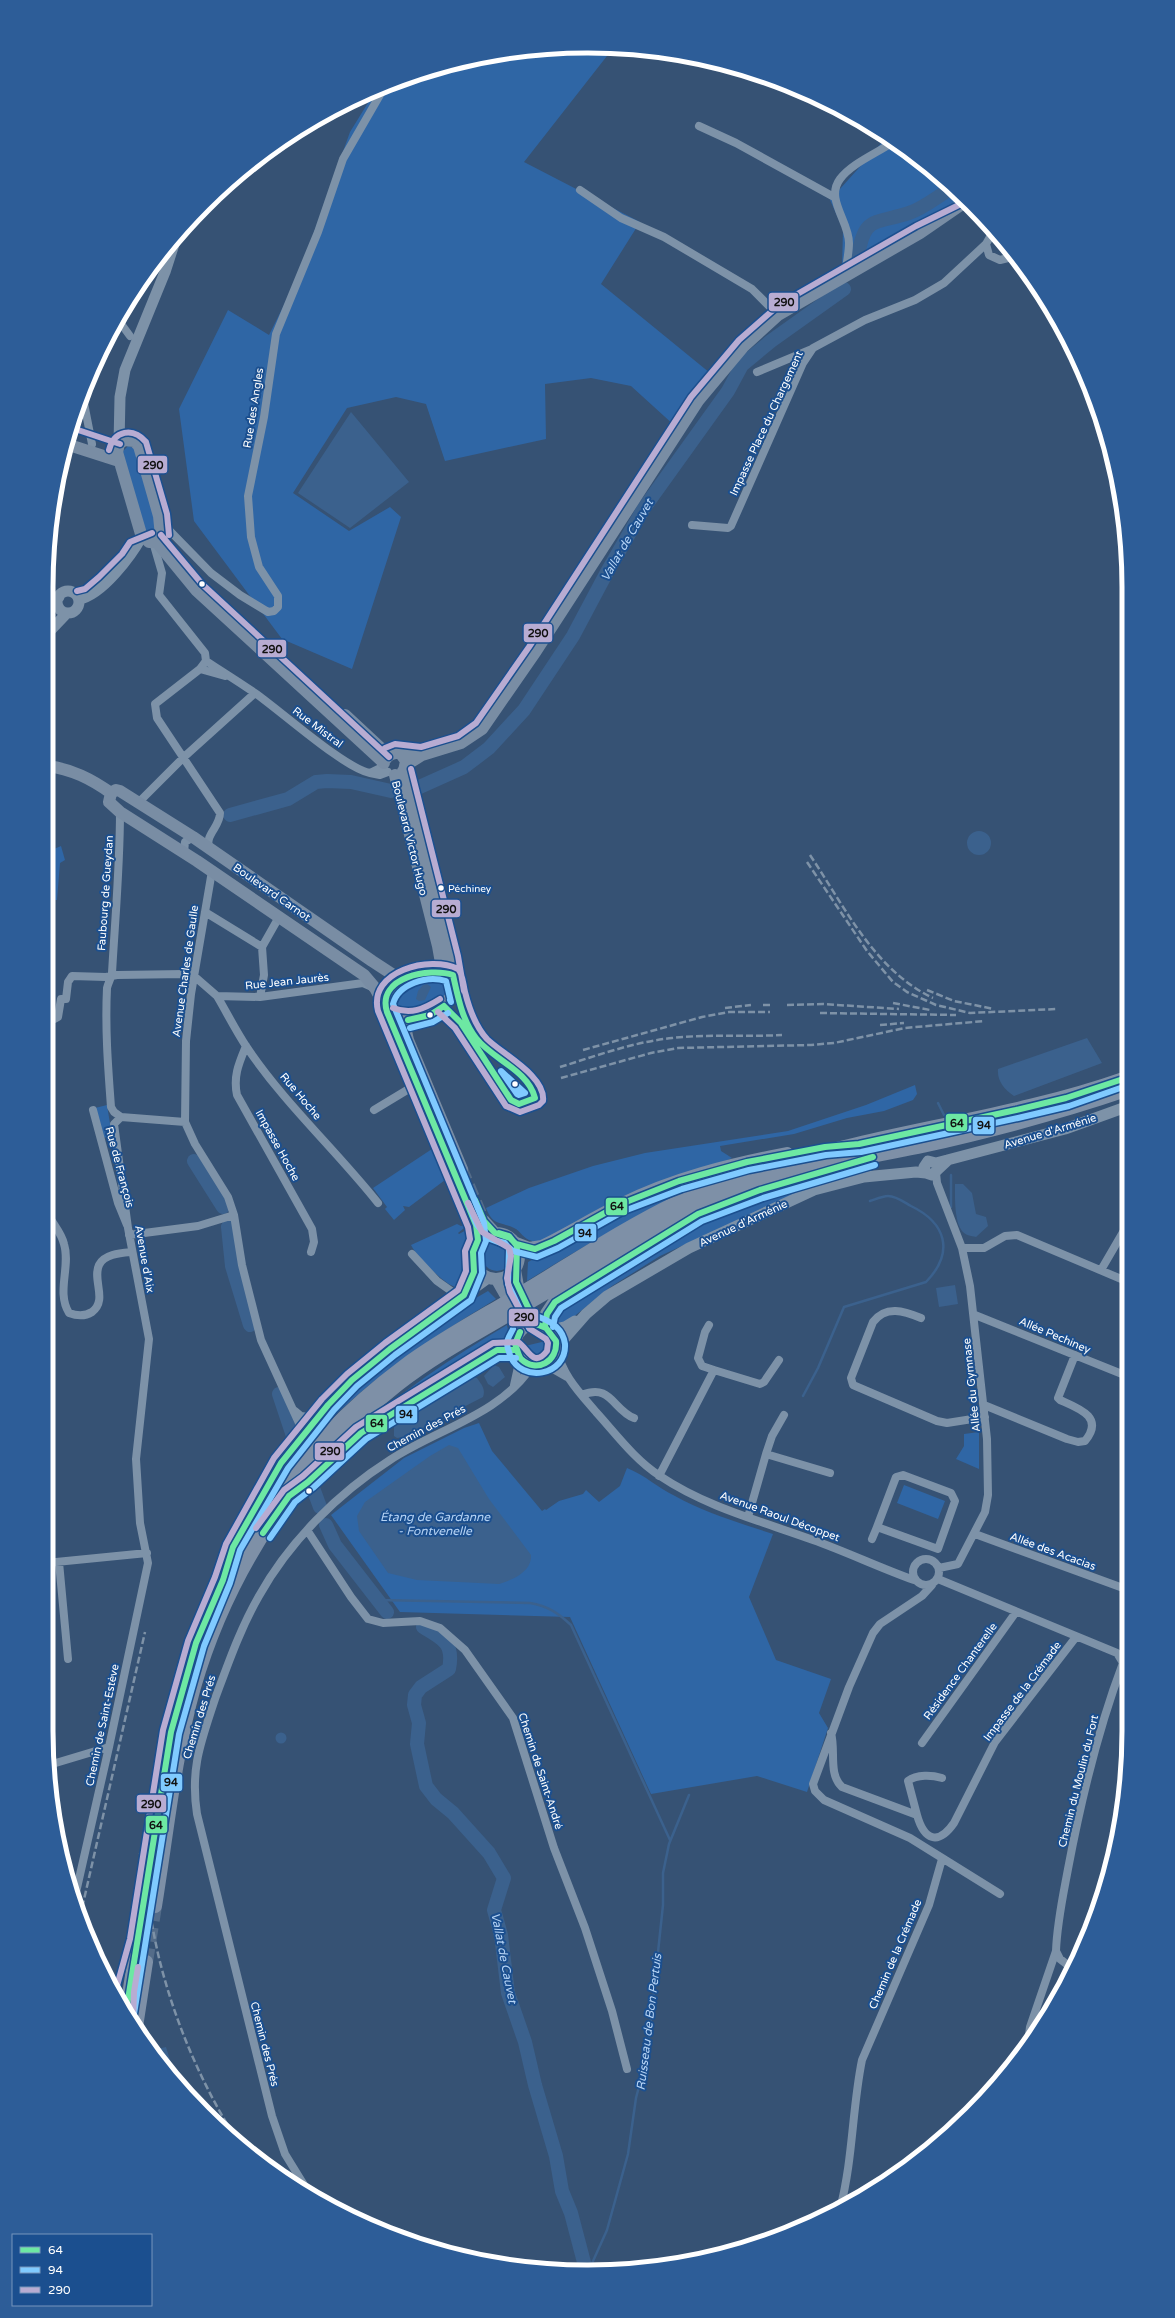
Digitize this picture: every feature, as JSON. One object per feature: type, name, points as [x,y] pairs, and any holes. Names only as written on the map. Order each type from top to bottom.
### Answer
[{"type":"highway","points":[[155,1906],[178,1758],[202,1660],[217,1621],[234,1584],[260,1538],[289,1496],[317,1460],[376,1402],[431,1361],[506,1315],[528,1296],[677,1202],[777,1165],[859,1144],[1066,1098],[1122,1079]]},
{"type":"highway","points":[[528,1296],[687,1210],[755,1184],[789,1174],[1053,1115],[1122,1091]]},
{"type":"highway","points":[[516,1244],[529,1249],[542,1247],[621,1204],[679,1181],[754,1161],[825,1147],[859,1144]]},
{"type":"highway","points":[[544,1327],[547,1314],[555,1302],[698,1214],[789,1181],[888,1153]]},
{"type":"highway","points":[[223,1580],[258,1520],[281,1486],[341,1419],[405,1365],[506,1315]]},
{"type":"highway","points":[[289,1496],[308,1482],[361,1433],[497,1350],[518,1354]]},
{"type":"highway","points":[[151,1850],[171,1732],[196,1643],[223,1580],[233,1547],[281,1463]]},
{"type":"highway","points":[[128,2002],[140,1926]]},
{"type":"highway","points":[[123,1994],[138,1941]]},
{"type":"highway","points":[[138,2018],[146,1962]]},
{"type":"highway","points":[[141,2024],[142,1992]]},
{"type":"main road","points":[[920,233],[960,205]]},
{"type":"main road","points":[[393,767],[422,755],[461,743],[482,729],[536,651],[698,401],[744,346],[778,315],[920,233],[966,211]]},
{"type":"main road","points":[[74,438],[119,452]]},
{"type":"main road","points":[[155,538],[160,518],[139,446],[134,441],[124,440],[119,452],[155,538],[196,590],[393,767]]},
{"type":"main road","points":[[72,445],[119,452]]},
{"type":"main road","points":[[393,767],[395,752],[401,754],[422,755]]},
{"type":"main road","points":[[53,767],[64,768],[88,778],[111,793],[109,802],[120,812]]},
{"type":"main road","name":"Boulevard Victor Hugo","points":[[393,767],[438,946],[441,963],[438,970]]},
{"type":"main road","name":"Boulevard Victor Hugo","points":[[393,767],[453,975]]},
{"type":"main road","name":"Boulevard Carnot","points":[[111,793],[116,790],[120,790],[139,802],[193,837],[399,978],[405,979]]},
{"type":"main road","name":"Boulevard Carnot","points":[[120,812],[184,852],[364,976],[375,988],[387,1011],[417,1084],[458,1171],[408,1040],[405,1027],[408,1020]]},
{"type":"main road","points":[[238,889],[247,884],[247,874]]},
{"type":"main road","points":[[438,970],[453,975],[455,989],[444,1006],[430,1015],[408,1020],[387,1011],[390,990],[405,979],[422,972],[438,970]]},
{"type":"main road","points":[[492,1279],[510,1275],[515,1270],[519,1262],[519,1252],[516,1244],[507,1236],[495,1232],[480,1223],[478,1240],[472,1252],[474,1265],[480,1274],[492,1279],[505,1294]]},
{"type":"main road","points":[[478,1240],[495,1232]]},
{"type":"main road","points":[[515,1270],[544,1327],[557,1341],[557,1348],[554,1357],[547,1363],[535,1366],[518,1354],[516,1338],[527,1326],[544,1327]]},
{"type":"main road","points":[[506,1315],[520,1332]]},
{"type":"street","name":"Rue des Angles","points":[[155,538],[268,612],[274,611],[278,607],[278,596],[259,567],[251,537],[248,496],[264,417],[276,334],[318,232],[343,159],[380,95]]},
{"type":"street","points":[[699,126],[736,143],[834,197]]},
{"type":"street","points":[[845,276],[849,242],[847,227],[834,197],[835,190],[840,179],[855,166],[888,145]]},
{"type":"street","points":[[580,190],[621,218],[664,237],[752,289],[778,315]]},
{"type":"street","name":"Impasse Place du Chargement","points":[[692,525],[728,528],[731,526],[803,363],[813,348],[865,320],[915,300],[944,283],[986,244],[990,237]]},
{"type":"street","points":[[986,244],[989,255],[995,260],[1004,260],[1007,257]]},
{"type":"street","points":[[119,452],[120,397],[125,370],[165,272],[171,252]]},
{"type":"street","points":[[122,325],[130,336]]},
{"type":"street","points":[[757,372],[813,348]]},
{"type":"street","points":[[85,407],[92,444]]},
{"type":"street","points":[[119,424],[134,441]]},
{"type":"street","points":[[79,599],[89,596],[104,583],[128,559],[135,548],[155,538],[162,573],[159,595],[205,653],[206,661],[200,669],[155,704],[157,718],[220,813],[220,821],[209,838],[209,848]]},
{"type":"street","points":[[53,618],[62,593],[72,592],[79,599]]},
{"type":"street","points":[[58,605],[78,608],[79,599]]},
{"type":"street","name":"Rue Mistral","points":[[206,661],[255,693],[338,756],[361,771],[370,773],[393,767]]},
{"type":"street","points":[[200,669],[232,678]]},
{"type":"street","points":[[139,802],[184,757],[255,693]]},
{"type":"street","name":"Faubourg de Gueydan","points":[[112,976],[113,926],[121,844],[120,812]]},
{"type":"street","points":[[184,852],[185,842],[193,837]]},
{"type":"street","name":"Avenue Charles de Gaulle","points":[[212,871],[194,976],[186,1041],[185,1122],[195,1144],[228,1197],[242,1265],[261,1340],[295,1411],[299,1423],[306,1430]]},
{"type":"street","points":[[205,912],[262,947]]},
{"type":"street","points":[[260,997],[264,975],[262,947],[279,917]]},
{"type":"street","points":[[53,1020],[58,1017],[61,999],[66,999],[68,982],[72,976],[112,976],[171,973],[194,976],[218,996]]},
{"type":"street","points":[[112,976],[108,985],[106,1048],[111,1107],[114,1112],[121,1117],[185,1122]]},
{"type":"street","name":"Rue Jean Jaurès","points":[[218,996],[260,997],[363,983],[375,988]]},
{"type":"street","name":"Rue Hoche","points":[[218,996],[246,1046],[284,1094],[354,1173],[378,1203]]},
{"type":"street","name":"Impasse Hoche","points":[[246,1046],[237,1069],[235,1084],[237,1095],[312,1229],[314,1242],[311,1252]]},
{"type":"street","points":[[374,1110],[417,1084]]},
{"type":"street","name":"Avenue d'Arménie","points":[[544,1327],[565,1327],[586,1314],[608,1296],[663,1261],[814,1190],[857,1178],[930,1172],[950,1159],[1065,1129],[1122,1108]]},
{"type":"street","name":"Rue de François","points":[[93,1110],[118,1203],[128,1232]]},
{"type":"street","name":"Avenue d'Aix","points":[[121,1117],[114,1124],[128,1232],[149,1338],[136,1459],[140,1523],[147,1553]]},
{"type":"street","name":"Allée du Gymnase","points":[[930,1172],[962,1248],[975,1315],[985,1417],[988,1495],[985,1512],[975,1534],[958,1564],[939,1568]]},
{"type":"street","points":[[128,1232],[198,1226],[232,1216]]},
{"type":"street","points":[[53,1224],[64,1244],[66,1266],[63,1299],[69,1313],[85,1316],[93,1311],[98,1306],[100,1297],[97,1273],[99,1264],[108,1256],[132,1252]]},
{"type":"street","points":[[1101,1270],[1122,1234]]},
{"type":"street","points":[[962,1248],[984,1248],[1005,1236],[1016,1235],[1122,1279]]},
{"type":"street","points":[[412,1254],[437,1281],[462,1296]]},
{"type":"street","points":[[462,1296],[474,1272],[474,1265]]},
{"type":"street","points":[[281,1463],[316,1418],[352,1380],[462,1296],[492,1279]]},
{"type":"street","points":[[921,1318],[910,1313],[892,1310],[877,1317],[873,1322],[851,1378],[853,1385],[857,1389],[937,1421],[947,1423],[985,1417]]},
{"type":"street","name":"Avenue d'Arménie","points":[[557,1348],[586,1314]]},
{"type":"street","name":"Allée Pechiney","points":[[975,1315],[1122,1374]]},
{"type":"street","points":[[709,1325],[705,1332],[698,1358],[702,1366],[760,1384],[764,1382],[779,1360]]},
{"type":"street","name":"Avenue Raoul Décoppet","points":[[557,1348],[567,1378]]},
{"type":"street","points":[[513,1388],[518,1354]]},
{"type":"street","points":[[984,1405],[1067,1440],[1078,1442],[1085,1441],[1091,1429],[1091,1421],[1086,1412],[1058,1398],[1075,1355]]},
{"type":"street","name":"Avenue Raoul Décoppet","points":[[535,1366],[553,1369],[567,1378],[624,1444],[659,1476],[704,1501],[896,1572],[916,1581]]},
{"type":"street","name":"Chemin des Prés","points":[[302,2182],[285,2154],[272,2116],[197,1814],[193,1789],[194,1770],[201,1742],[241,1631],[263,1590],[307,1530],[346,1493],[388,1460],[414,1445],[490,1408],[535,1366]]},
{"type":"street","points":[[659,1476],[714,1370]]},
{"type":"street","points":[[582,1395],[597,1391],[605,1394],[634,1418]]},
{"type":"street","points":[[295,1411],[301,1416],[316,1418]]},
{"type":"street","points":[[748,1517],[772,1436],[784,1415]]},
{"type":"street","points":[[766,1454],[830,1473]]},
{"type":"street","points":[[872,1540],[876,1527],[896,1477],[899,1475],[903,1475],[951,1493],[954,1496],[955,1501],[938,1549],[876,1527]]},
{"type":"street","name":"Chemin de Saint-André","points":[[307,1530],[351,1597],[368,1619],[383,1623],[420,1621],[440,1628],[465,1650],[513,1718],[554,1848],[585,1928],[612,2011],[627,2069]]},
{"type":"street","name":"Allée des Acacias","points":[[975,1534],[1122,1588]]},
{"type":"street","points":[[53,1562],[147,1553]]},
{"type":"street","name":"Chemin de Saint-Estève","points":[[77,1888],[148,1563],[147,1553]]},
{"type":"street","points":[[896,1572],[913,1569],[918,1562],[926,1559],[934,1562],[939,1568],[935,1582],[922,1596],[880,1624],[873,1633],[831,1734],[813,1784],[815,1791],[824,1800],[910,1838],[1000,1894]]},
{"type":"street","points":[[59,1562],[68,1659]]},
{"type":"street","points":[[913,1569],[916,1581],[917,1598]]},
{"type":"street","points":[[916,1581],[927,1586],[935,1582],[1016,1612],[1117,1653],[1122,1660]]},
{"type":"street","name":"Résidence Chanterelle","points":[[922,1742],[1016,1612]]},
{"type":"street","name":"Impasse de la Crémade","points":[[917,1815],[920,1826],[927,1835],[938,1837],[948,1831],[996,1742],[1076,1636]]},
{"type":"street","name":"Chemin du Moulin du Fort","points":[[1030,2031],[1056,1951],[1063,1895],[1077,1819],[1113,1690],[1122,1670]]},
{"type":"street","points":[[831,1734],[834,1742],[834,1776],[842,1787],[917,1815]]},
{"type":"street","points":[[54,1764],[109,1747]]},
{"type":"street","points":[[917,1815],[908,1781],[912,1778],[927,1775],[942,1778]]},
{"type":"street","name":"Chemin de la Crémade","points":[[842,2200],[849,2161],[857,2085],[862,2060],[929,1905],[942,1859]]},
{"type":"street","points":[[1056,1951],[1060,1958],[1068,1965]]},
{"type":"shaded area","points":[[553,54],[609,54],[524,162],[640,222],[601,284],[710,373],[675,426],[631,386],[591,378],[545,384],[546,439],[445,461],[426,404],[396,397],[347,408],[293,493],[349,531],[390,507],[401,517],[352,669],[282,639],[194,521],[179,409],[228,310],[269,335],[298,277],[350,132],[370,100],[416,81],[449,71],[483,63]]},
{"type":"shaded area","points":[[882,142],[913,163],[956,201],[842,269],[843,229],[830,200]]},
{"type":"shaded area","points":[[128,446],[134,448],[157,526],[157,532],[153,535],[145,534],[123,456],[123,451]]},
{"type":"shaded area","points":[[61,846],[65,860],[60,863],[57,900],[53,900],[53,849]]},
{"type":"shaded area","points":[[427,977],[447,978],[450,987],[441,1001],[423,1011],[404,1013],[393,1010],[391,1004],[392,998],[401,988]]},
{"type":"shaded area","points":[[915,1085],[917,1094],[913,1100],[884,1111],[847,1118],[794,1134],[720,1146],[721,1151],[732,1158],[532,1246],[532,1241],[526,1239],[516,1229],[497,1222],[491,1218],[486,1208],[529,1188],[593,1166],[645,1153],[788,1131],[866,1105]]},
{"type":"shaded area","points":[[107,1105],[112,1136],[103,1138],[95,1108]]},
{"type":"shaded area","points":[[435,1147],[442,1167],[449,1177],[409,1207],[403,1206],[405,1210],[394,1220],[385,1209],[387,1207],[373,1188]]},
{"type":"shaded area","points":[[861,1170],[820,1180],[818,1183],[660,1256],[612,1286],[567,1322],[558,1323],[555,1319],[554,1309],[646,1253],[648,1254],[732,1208],[771,1192],[818,1178],[847,1171]]},
{"type":"shaded area","points":[[729,1171],[626,1223],[527,1281],[528,1262],[635,1203]]},
{"type":"shaded area","points":[[457,1224],[461,1226],[469,1224],[458,1233],[459,1234],[470,1228],[471,1232],[464,1249],[464,1276],[462,1281],[455,1287],[430,1269],[418,1256],[411,1245]]},
{"type":"shaded area","points":[[497,1241],[508,1245],[512,1256],[508,1267],[497,1271],[486,1267],[482,1256],[486,1245]]},
{"type":"shaded area","points":[[488,1291],[496,1299],[445,1331],[396,1365],[350,1402],[307,1444],[305,1442],[337,1402],[376,1367],[430,1326]]},
{"type":"shaded area","points":[[507,1325],[508,1330],[504,1345],[352,1436],[406,1391],[466,1350]]},
{"type":"shaded area","points":[[550,1340],[549,1352],[539,1360],[530,1359],[521,1347]]},
{"type":"shaded area","points":[[479,1423],[492,1451],[542,1511],[559,1501],[583,1494],[586,1490],[599,1502],[620,1486],[627,1468],[640,1474],[669,1493],[699,1508],[773,1534],[749,1597],[776,1660],[831,1679],[819,1713],[828,1728],[807,1792],[757,1776],[651,1794],[570,1617],[400,1612],[331,1515],[404,1458],[464,1428]]},
{"type":"shaded area","points":[[979,1432],[979,1469],[956,1459],[964,1446],[964,1434]]},
{"type":"shaded area","points":[[904,1485],[945,1501],[938,1519],[897,1503]]},
{"type":"water","points":[[351,412],[409,482],[350,528],[298,493]]},
{"type":"water","points":[[979,831],[988,834],[991,843],[988,852],[979,855],[970,852],[967,843],[970,834]]},
{"type":"water","points":[[427,984],[431,987],[425,1000],[419,1001],[416,999],[418,991],[423,985]]},
{"type":"water","points":[[1087,1038],[1102,1063],[1014,1096],[1004,1088],[1000,1081],[998,1069]]},
{"type":"water","points":[[955,1184],[963,1184],[972,1193],[976,1214],[986,1217],[988,1226],[976,1237],[968,1235],[959,1227],[956,1208]]},
{"type":"water","points":[[955,1285],[958,1304],[939,1307],[936,1288]]},
{"type":"water","points":[[494,1365],[499,1367],[505,1377],[493,1387],[488,1384],[484,1376]]},
{"type":"water","points":[[473,1377],[477,1378],[483,1387],[483,1397],[405,1437],[397,1438],[394,1436],[394,1426]]},
{"type":"water","name":"Étang de Gardanne - Fontvenelle","points":[[449,1445],[458,1448],[489,1499],[531,1555],[525,1571],[515,1578],[499,1584],[417,1580],[388,1573],[359,1531],[357,1516],[365,1502],[430,1456]]},
{"type":"water","points":[[281,1732],[285,1734],[287,1738],[285,1742],[281,1744],[277,1742],[275,1738],[277,1734]]},
{"type":"water","points":[[166,2047],[171,2063],[170,2064],[158,2049]]},
{"type":"waterway","name":"Vallat de Cauvet","points":[[857,261],[863,236],[871,225],[915,211],[946,192]]},
{"type":"waterway","name":"Vallat de Cauvet","points":[[415,789],[464,767],[489,748],[524,710],[573,636],[607,572],[644,508],[728,391],[742,365],[771,341],[844,289]]},
{"type":"waterway","name":"Vallat de Cauvet","points":[[230,815],[288,799],[316,782],[351,782],[391,791]]},
{"type":"waterway","name":"Ruisseau de Bon Pertuis","points":[[938,1103],[944,1115]]},
{"type":"waterway","name":"Vallat de Cauvet","points":[[194,1161],[223,1207]]},
{"type":"waterway","name":"Ruisseau de Bon Pertuis","points":[[951,1175],[951,1207]]},
{"type":"waterway","name":"Ruisseau de Bon Pertuis","points":[[803,1396],[818,1368],[844,1307],[926,1282],[935,1271],[941,1260],[943,1249],[939,1230],[923,1213],[891,1196],[884,1196],[870,1201]]},
{"type":"waterway","name":"Vallat de Cauvet","points":[[228,1227],[232,1266],[250,1325]]},
{"type":"waterway","name":"Vallat de Cauvet","points":[[279,1394],[293,1436]]},
{"type":"waterway","name":"Vallat de Cauvet","points":[[313,1488],[320,1507]]},
{"type":"waterway","name":"Vallat de Cauvet","points":[[326,1525],[335,1545],[387,1612]]},
{"type":"waterway","points":[[377,1600],[530,1603],[547,1608],[562,1617],[571,1625],[670,1840]]},
{"type":"waterway","name":"Vallat de Cauvet","points":[[423,1627],[442,1639],[449,1648],[450,1654],[449,1669],[421,1687],[415,1695],[414,1705],[419,1723],[417,1744],[426,1786],[436,1799],[453,1813],[489,1853],[504,1878],[494,1910],[501,1935],[508,1993],[525,2042],[535,2085],[556,2156],[562,2191],[571,2213],[585,2265]]},
{"type":"waterway","name":"Ruisseau de Bon Pertuis","points":[[591,2265],[607,2230],[628,2154],[636,2098],[647,2056],[663,1905],[663,1873],[669,1844],[689,1795]]},
{"type":"tunnel","points":[[462,1169],[484,1221]]},
{"type":"tunnel","points":[[454,1174],[476,1225]]},
{"type":"tunnel","points":[[140,1926],[151,1850]]},
{"type":"tunnel","points":[[146,1962],[155,1906]]},
{"type":"railway","points":[[810,855],[862,936],[877,954],[912,986],[933,998]]},
{"type":"railway","points":[[807,862],[867,951],[893,982],[907,992],[936,1005],[970,1013],[1057,1009]]},
{"type":"railway","points":[[927,990],[954,1001],[994,1009]]},
{"type":"railway","points":[[893,1003],[930,1010]]},
{"type":"railway","points":[[787,1005],[823,1004],[899,1009]]},
{"type":"railway","points":[[725,1008],[751,1005]]},
{"type":"railway","points":[[763,1005],[770,1005]]},
{"type":"railway","points":[[583,1050],[702,1017],[729,1012],[770,1012]]},
{"type":"railway","points":[[820,1013],[956,1015]]},
{"type":"railway","points":[[561,1078],[651,1053],[678,1048],[811,1045],[834,1043],[905,1028],[985,1021]]},
{"type":"railway","points":[[880,1025],[904,1023]]},
{"type":"railway","points":[[560,1067],[615,1050],[657,1040],[699,1036],[782,1035]]},
{"type":"railway","points":[[83,1906],[145,1632]]},
{"type":"railway","points":[[140,1853],[156,1945],[173,2007],[202,2078],[229,2126]]},
{"type":"transit line","name":"290","points":[[385,748],[395,744],[421,747],[458,736],[476,723],[529,647],[691,397],[739,340],[780,304],[916,226],[959,205]]},
{"type":"transit line","name":"290","points":[[77,430],[120,444]]},
{"type":"transit line","name":"290","points":[[109,450],[111,443],[115,438],[124,433],[135,434],[146,442],[167,514],[169,535]]},
{"type":"transit line","name":"290","points":[[77,591],[85,589],[99,577],[122,554],[130,542],[152,533]]},
{"type":"transit line","name":"290","points":[[161,535],[202,584],[389,757]]},
{"type":"transit line","name":"290","points":[[411,769],[458,956],[464,991]]},
{"type":"transit line","name":"290","points":[[117,1984],[130,1939],[163,1730],[188,1641],[215,1577],[226,1544],[274,1458],[322,1399],[347,1374],[385,1343],[458,1290],[466,1271],[465,1251],[470,1239],[468,1227],[378,1011],[377,997],[382,986],[392,976],[404,970],[418,966],[432,964],[446,965],[458,969],[462,976],[471,1010],[479,1028],[487,1039],[531,1074],[538,1083],[542,1092],[543,1101],[539,1105],[520,1112],[506,1106],[455,1028],[438,1012]]},
{"type":"transit line","name":"64","points":[[128,2002],[171,1732],[196,1643],[223,1580],[233,1547],[281,1463],[328,1405],[352,1380],[390,1349],[464,1295],[474,1272],[473,1252],[478,1240],[476,1225],[387,1012],[386,1000],[389,990],[407,977],[419,974],[431,972],[453,975],[461,1008],[471,1031],[483,1045],[509,1065],[525,1080],[531,1088],[535,1098],[519,1104],[511,1100],[461,1023],[444,1006]]},
{"type":"transit line","name":"94","points":[[134,2013],[179,1734],[204,1646],[230,1583],[240,1550],[288,1468],[334,1410],[357,1386],[395,1355],[471,1300],[482,1273],[481,1253],[486,1241],[484,1223],[393,1004],[396,997],[407,986],[422,980],[430,979],[446,981],[451,1002],[450,1000]]},
{"type":"transit line","name":"290","points":[[393,1008],[412,1011],[428,1006],[440,999]]},
{"type":"transit line","name":"64","points":[[408,1020],[430,1015],[444,1006]]},
{"type":"transit line","name":"94","points":[[410,1028],[433,1022],[448,1013]]},
{"type":"transit line","name":"94","points":[[501,1071],[525,1093],[519,1095],[517,1094],[501,1071]]},
{"type":"transit line","name":"64","points":[[475,1200],[484,1221],[495,1233],[510,1238],[516,1244],[535,1249],[554,1241],[621,1204],[679,1181],[747,1162],[825,1147],[859,1144],[1016,1110],[1066,1098],[1122,1079]]},
{"type":"transit line","name":"94","points":[[468,1203],[477,1225],[490,1239],[506,1245],[513,1251],[537,1257],[558,1248],[624,1211],[682,1189],[749,1170],[826,1155],[861,1152],[1018,1118],[1069,1106],[1122,1087]]},
{"type":"transit line","name":"64","points":[[545,1326],[547,1314],[555,1302],[698,1214],[760,1190],[873,1157]]},
{"type":"transit line","name":"94","points":[[553,1327],[555,1317],[561,1308],[702,1221],[763,1198],[875,1165]]},
{"type":"transit line","name":"290","points":[[256,1528],[284,1490],[303,1476],[356,1427],[493,1343],[518,1342],[534,1358],[542,1356],[547,1351],[548,1343],[546,1339],[530,1329],[510,1292],[507,1278],[511,1256],[509,1248],[482,1232],[468,1203]]},
{"type":"transit line","name":"64","points":[[499,1233],[509,1236],[517,1246],[516,1282],[536,1324]]},
{"type":"transit line","name":"94","points":[[497,1241],[505,1243],[509,1248],[508,1284],[529,1328]]},
{"type":"transit line","name":"94","points":[[513,1329],[507,1345],[510,1355],[516,1364],[524,1370],[533,1373],[551,1369],[559,1363],[564,1355],[564,1339],[556,1327],[539,1317]]},
{"type":"transit line","name":"64","points":[[520,1332],[515,1344],[521,1359],[534,1365],[545,1363],[554,1354],[556,1341],[546,1328],[536,1324]]},
{"type":"transit line","name":"64","points":[[263,1533],[289,1496],[308,1482],[361,1433],[497,1350],[516,1350]]},
{"type":"transit line","name":"94","points":[[270,1538],[295,1502],[313,1488],[366,1439],[499,1358],[516,1358]]},
{"type":"transit line","name":"290","points":[[133,2011],[134,1992],[138,1967]]},
{"type":"place","name":"Péchiney","points":[[441,888]]}]
